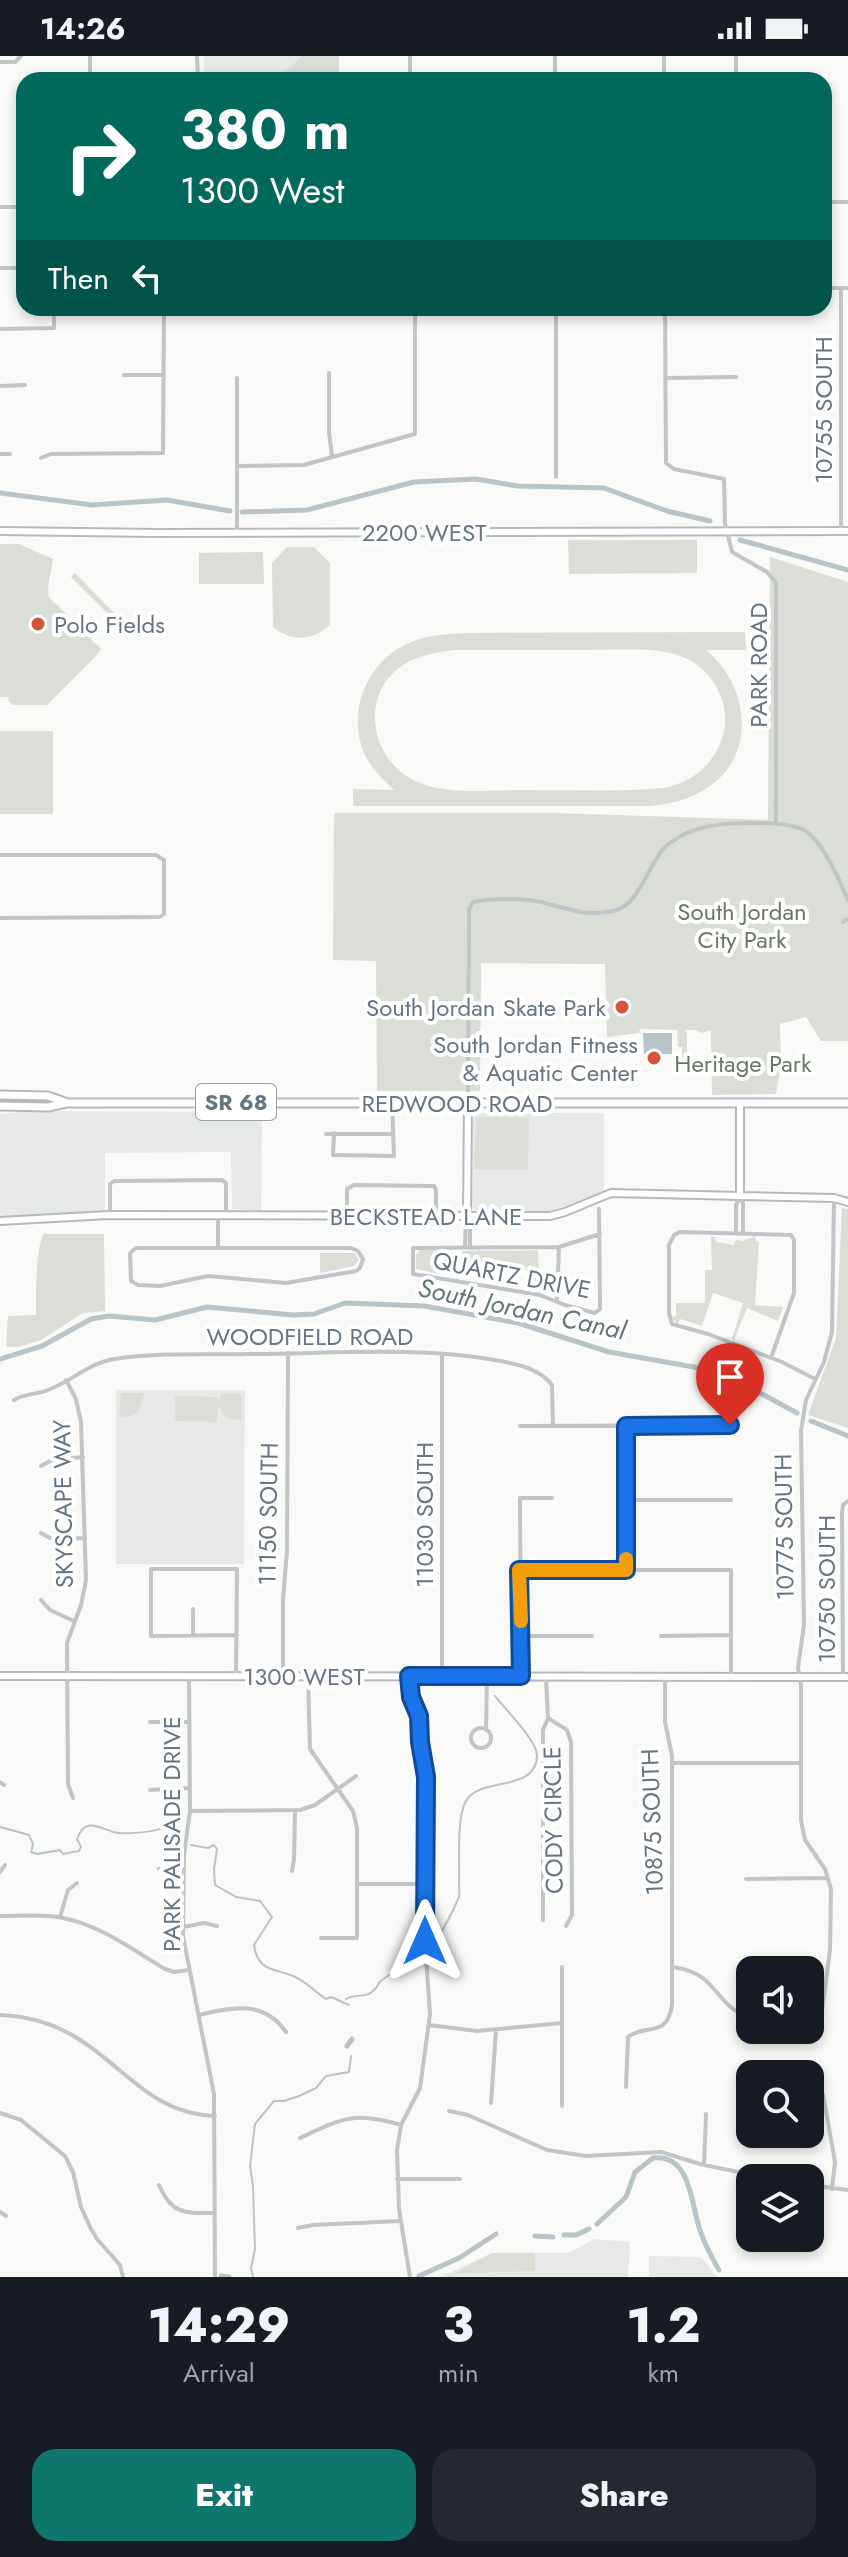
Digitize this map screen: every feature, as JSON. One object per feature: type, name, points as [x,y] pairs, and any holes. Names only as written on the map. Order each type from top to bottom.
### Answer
[{"type":"main road","name":"REDWOOD ROAD","points":[[0,1095],[48,1096],[67,1103]]},
{"type":"main road","name":"REDWOOD ROAD","points":[[0,1106],[48,1107],[67,1103],[848,1103]]},
{"type":"street","points":[[0,62],[15,62],[21,56]]},
{"type":"street","points":[[832,288],[848,288]]},
{"type":"street","name":"10755 SOUTH","points":[[841,288],[845,531]]},
{"type":"street","points":[[0,329],[54,328],[54,316]]},
{"type":"street","points":[[41,458],[51,454],[163,453],[164,316]]},
{"type":"street","points":[[237,466],[297,466],[415,434],[415,316]]},
{"type":"street","points":[[556,316],[556,477]]},
{"type":"street","points":[[665,316],[666,463],[674,469],[724,479],[727,531]]},
{"type":"street","points":[[329,373],[329,440],[332,456]]},
{"type":"street","points":[[124,375],[163,375]]},
{"type":"street","points":[[666,378],[736,377]]},
{"type":"street","points":[[237,378],[237,533]]},
{"type":"street","points":[[0,386],[25,385]]},
{"type":"street","points":[[0,454],[10,454]]},
{"type":"street","name":"2200 WEST","points":[[0,531],[845,531]]},
{"type":"street","name":"PARK ROAD","points":[[727,531],[732,552],[767,572],[776,583],[776,824]]},
{"type":"street","points":[[600,1234],[559,1247],[467,1247],[469,914],[473,902],[530,901],[572,912],[614,911],[630,902],[661,852],[682,835],[715,825],[776,824],[798,827],[810,833],[827,858],[848,900]]},
{"type":"street","points":[[0,855],[156,855],[164,860],[164,914],[160,917],[0,918]]},
{"type":"street","points":[[334,1133],[333,1155],[394,1156],[392,1103]]},
{"type":"street","points":[[740,1103],[743,1234]]},
{"type":"street","points":[[326,1134],[393,1134]]},
{"type":"street","points":[[110,1215],[110,1184],[114,1181],[222,1180],[226,1183],[218,1248]]},
{"type":"street","points":[[347,1215],[348,1187],[354,1185],[430,1185],[436,1190],[436,1215]]},
{"type":"street","name":"BECKSTEAD LANE","points":[[0,1221],[110,1215],[550,1216],[611,1193],[834,1198],[848,1202]]},
{"type":"street","points":[[736,1234],[736,1205],[740,1196]]},
{"type":"street","name":"10775 SOUTH","points":[[828,1878],[808,1847],[802,1830],[798,1659],[804,1625],[802,1422],[806,1400],[828,1352],[832,1332],[834,1198]]},
{"type":"street","name":"QUARTZ DRIVE","points":[[467,1247],[413,1248],[413,1274],[540,1295],[595,1313],[600,1309],[599,1209]]},
{"type":"street","points":[[771,1358],[794,1293],[794,1240],[786,1233],[680,1232],[674,1235],[669,1245],[669,1313],[672,1324],[771,1358],[815,1379]]},
{"type":"street","points":[[557,1300],[559,1247]]},
{"type":"street","points":[[136,1248],[218,1248],[351,1248],[361,1255],[362,1264],[359,1269],[286,1283],[208,1276],[160,1286],[138,1285],[130,1278],[132,1250],[136,1248]]},
{"type":"street","name":"11150 SOUTH","points":[[283,1676],[288,1353]]},
{"type":"street","name":"WOODFIELD ROAD","points":[[14,1400],[46,1391],[90,1366],[122,1358],[171,1354],[442,1354],[520,1365],[540,1374],[552,1385],[553,1426]]},
{"type":"street","name":"11030 SOUTH","points":[[442,1354],[442,1677]]},
{"type":"street","name":"SKYSCAPE WAY","points":[[66,1380],[79,1408],[86,1580],[81,1605],[67,1643],[68,1784],[73,1798]]},
{"type":"street","points":[[520,1426],[730,1425]]},
{"type":"street","points":[[626,1426],[626,1570]]},
{"type":"street","points":[[41,1466],[52,1460],[83,1457]]},
{"type":"street","points":[[521,1676],[520,1498],[552,1498]]},
{"type":"street","points":[[626,1500],[731,1500]]},
{"type":"street","name":"10750 SOUTH","points":[[846,1502],[842,1513],[846,1676]]},
{"type":"street","points":[[41,1533],[52,1539],[85,1538]]},
{"type":"street","points":[[236,1676],[237,1635],[237,1569],[151,1569],[151,1636],[237,1635]]},
{"type":"street","points":[[519,1570],[731,1570],[731,1676]]},
{"type":"street","points":[[41,1600],[50,1610],[74,1621]]},
{"type":"street","points":[[193,1609],[193,1635]]},
{"type":"street","points":[[661,1636],[731,1635]]},
{"type":"street","points":[[521,1636],[592,1636]]},
{"type":"street","name":"1300 WEST","points":[[0,1676],[846,1676]]},
{"type":"street","name":"PARK PALISADE DRIVE","points":[[189,1676],[190,1811],[183,1875],[183,1927],[213,2082],[215,2277]]},
{"type":"street","points":[[409,1676],[411,1697],[419,1716],[426,1777],[429,2025],[420,2088],[401,2125],[398,2141],[397,2179],[410,2277]]},
{"type":"street","name":"10875 SOUTH","points":[[626,2087],[627,2040],[634,2033],[657,2029],[670,2017],[672,2005],[672,1763],[665,1722],[665,1676]]},
{"type":"street","points":[[308,1677],[309,1744],[312,1753],[353,1811],[356,1822],[357,1938],[321,1938]]},
{"type":"street","points":[[486,1730],[477,1729],[472,1734],[471,1740],[477,1747],[486,1746],[490,1741],[486,1730],[487,1677]]},
{"type":"street","name":"CODY CIRCLE","points":[[546,1677],[548,1718],[567,1730],[571,1742],[572,1915],[566,1926]]},
{"type":"street","points":[[543,1920],[543,1730],[548,1718]]},
{"type":"street","points":[[150,1722],[189,1722]]},
{"type":"street","points":[[672,1763],[801,1763]]},
{"type":"street","points":[[190,1811],[295,1811],[311,1807],[356,1776]]},
{"type":"street","points":[[150,1790],[189,1788]]},
{"type":"street","points":[[292,1871],[295,1811]]},
{"type":"street","points":[[0,1872],[5,1865]]},
{"type":"street","points":[[159,1869],[183,1875]]},
{"type":"street","points":[[746,1879],[828,1878],[831,1897],[824,1997]]},
{"type":"street","points":[[60,1917],[68,1890],[77,1883]]},
{"type":"street","points":[[357,1884],[426,1884]]},
{"type":"street","points":[[0,1916],[60,1917],[91,1926],[169,1971],[189,1970]]},
{"type":"street","points":[[183,1927],[204,1923],[217,1926]]},
{"type":"street","points":[[562,1967],[562,2106]]},
{"type":"street","points":[[673,1967],[699,1974],[726,2004],[736,2010]]},
{"type":"street","points":[[199,2015],[252,2008],[281,2024],[286,2032]]},
{"type":"street","points":[[0,2015],[30,2018],[56,2027],[91,2047],[162,2104],[192,2114],[215,2116]]},
{"type":"street","points":[[429,2025],[469,2031],[562,2023]]},
{"type":"street","points":[[491,2103],[496,2030]]},
{"type":"street","points":[[824,2100],[835,2162],[832,2189]]},
{"type":"street","points":[[449,2111],[468,2115],[547,2150],[586,2156],[661,2152],[736,2172]]},
{"type":"street","points":[[0,2113],[21,2120],[65,2156],[90,2227],[120,2265],[123,2277]]},
{"type":"street","points":[[704,2165],[706,2114]]},
{"type":"street","points":[[300,2138],[352,2117],[370,2117],[401,2125]]},
{"type":"street","points":[[397,2179],[460,2179]]},
{"type":"street","points":[[159,2185],[175,2209],[215,2213]]},
{"type":"street","points":[[824,2188],[848,2190]]},
{"type":"street","points":[[0,2212],[6,2216]]},
{"type":"street","points":[[298,2228],[401,2221]]},
{"type":"shaded area","points":[[204,56],[339,56],[339,72],[204,72]]},
{"type":"shaded area","points":[[643,1033],[672,1033],[672,1054],[644,1054]]},
{"type":"shaded area","points":[[27,1111],[262,1112],[261,1211],[232,1209],[231,1152],[105,1153],[105,1211],[53,1216],[0,1216],[0,1114]]},
{"type":"shaded area","points":[[479,1113],[604,1113],[604,1191],[545,1212],[476,1211],[472,1201],[473,1119]]},
{"type":"shaded area","points":[[116,1390],[245,1390],[244,1564],[116,1564]]},
{"type":"shaded area","points":[[594,2239],[630,2242],[628,2277],[440,2277],[492,2253],[569,2253]]},
{"type":"shaded area","points":[[649,2256],[701,2257],[717,2277],[649,2277]]},
{"type":"green space","points":[[302,56],[339,56],[339,72],[285,72]]},
{"type":"green space","points":[[568,540],[697,540],[697,573],[569,574]]},
{"type":"green space","name":"Polo Fields","points":[[0,544],[19,544],[53,559],[49,597],[101,649],[47,705],[14,705],[8,697],[0,697]]},
{"type":"green space","points":[[287,547],[314,547],[330,563],[330,625],[309,637],[287,635],[273,627],[272,563]]},
{"type":"green space","points":[[263,552],[264,584],[199,584],[199,553]]},
{"type":"green space","name":"South Jordan City Park","points":[[770,557],[848,582],[848,1041],[821,1041],[806,1017],[780,1024],[781,1065],[776,1094],[712,1095],[711,1030],[701,1033],[684,1030],[687,1033],[687,1057],[682,1057],[682,1047],[678,1047],[677,1030],[640,1029],[639,1033],[607,1037],[605,964],[481,963],[480,1091],[377,1091],[376,961],[333,960],[334,813],[552,813],[768,820]]},
{"type":"green space","points":[[75,573],[124,623],[128,620],[129,627],[125,632],[118,630],[121,627],[71,577]]},
{"type":"green space","points":[[745,632],[746,650],[706,650],[721,665],[739,703],[742,723],[740,743],[733,761],[720,778],[702,791],[683,800],[649,806],[353,806],[353,789],[394,790],[369,762],[360,741],[359,707],[371,676],[381,662],[409,643],[431,636],[470,633]],"holes":[[[638,649],[683,657],[704,670],[718,690],[725,714],[722,738],[707,765],[684,782],[664,788],[471,791],[432,787],[403,774],[390,761],[381,745],[375,711],[379,694],[389,678],[403,665],[422,656],[455,650]]]},
{"type":"green space","points":[[0,731],[53,731],[53,814],[0,814]]},
{"type":"green space","points":[[529,1118],[528,1170],[474,1169],[476,1119]]},
{"type":"green space","points":[[842,1208],[848,1209],[848,1428],[808,1415],[836,1338]]},
{"type":"green space","points":[[44,1234],[104,1234],[105,1311],[83,1313],[41,1340],[19,1347],[6,1347],[8,1316],[36,1315],[38,1261]]},
{"type":"green space","points":[[711,1236],[715,1237],[716,1242],[734,1245],[736,1240],[743,1241],[755,1236],[759,1242],[755,1305],[783,1307],[778,1321],[747,1308],[734,1340],[743,1303],[713,1293],[702,1326],[680,1319],[676,1323],[672,1317],[676,1316],[676,1303],[705,1303],[705,1270],[712,1270]]},
{"type":"green space","points":[[420,1250],[441,1250],[441,1274],[416,1269],[416,1255]]},
{"type":"green space","points":[[538,1250],[539,1286],[556,1288],[554,1294],[531,1290],[533,1273],[536,1272],[462,1259],[462,1251]]},
{"type":"green space","points":[[320,1253],[355,1253],[359,1260],[354,1266],[320,1273]]},
{"type":"green space","points":[[121,1393],[144,1393],[139,1411],[131,1416],[119,1417]]},
{"type":"green space","points":[[239,1393],[242,1396],[242,1418],[227,1418],[218,1405],[217,1422],[175,1421],[175,1396],[217,1397],[218,1402],[221,1394]]},
{"type":"green space","points":[[492,2253],[535,2253],[535,2271],[455,2273]]},
{"type":"waterway","points":[[242,512],[307,510],[414,482],[476,479],[517,486],[604,488],[667,511],[710,521]]},
{"type":"waterway","points":[[0,493],[92,505],[167,500],[230,511]]},
{"type":"waterway","points":[[740,540],[848,570]]},
{"type":"waterway","name":"South Jordan Canal","points":[[0,1359],[42,1346],[91,1319],[109,1316],[155,1320],[207,1307],[293,1315],[314,1314],[345,1303],[424,1306],[518,1323],[609,1352],[694,1367],[764,1395],[797,1413]]},
{"type":"waterway","name":"South Jordan Canal","points":[[811,1421],[848,1436]]},
{"type":"waterway","points":[[436,1940],[459,1896],[460,1830],[466,1801],[473,1793],[518,1780],[535,1767],[536,1749],[495,1696]]},
{"type":"waterway","points":[[0,1827],[29,1835],[33,1844],[31,1852],[37,1854],[79,1851],[81,1847],[77,1839],[80,1832],[92,1825],[124,1833],[162,1828],[180,1840]]},
{"type":"waterway","points":[[191,1845],[208,1848],[214,1845],[217,1849],[215,1885],[236,1897],[260,1901],[272,1917],[254,1945],[263,1965],[298,1978],[326,1999],[331,1997],[349,2005]]},
{"type":"waterway","points":[[346,1999],[371,1993],[417,1952]]},
{"type":"waterway","points":[[347,2046],[352,2039]]},
{"type":"waterway","points":[[253,2277],[251,2268],[255,2249],[250,2166],[255,2124],[274,2101],[284,2101],[316,2088],[326,2076],[349,2072],[351,2056]]},
{"type":"waterway","points":[[597,2224],[626,2197],[635,2172],[653,2158],[666,2159],[682,2172],[702,2236],[719,2270]]},
{"type":"waterway","points":[[564,2235],[576,2235],[589,2229]]},
{"type":"waterway","points":[[419,2276],[459,2258],[496,2234]]},
{"type":"waterway","points":[[535,2236],[553,2237]]},
{"type":"waterway","points":[[221,2276],[229,2277]]},
{"type":"slow traffic","points":[[521,1621],[519,1570],[626,1570],[626,1559]]},
{"type":"place","name":"Polo Fields","points":[[38,624]]},
{"type":"place","name":"South Jordan Skate Park","points":[[622,1007]]},
{"type":"place","name":"South Jordan Fitness & Aquatic Center","points":[[654,1058]]},
{"type":"route","points":[[425,1941],[426,1777],[419,1716],[411,1697],[409,1676],[521,1676],[519,1570],[626,1570],[626,1426],[730,1425]]},
{"type":"park label","name":"Heritage Park","points":[[743,1063]]}]
